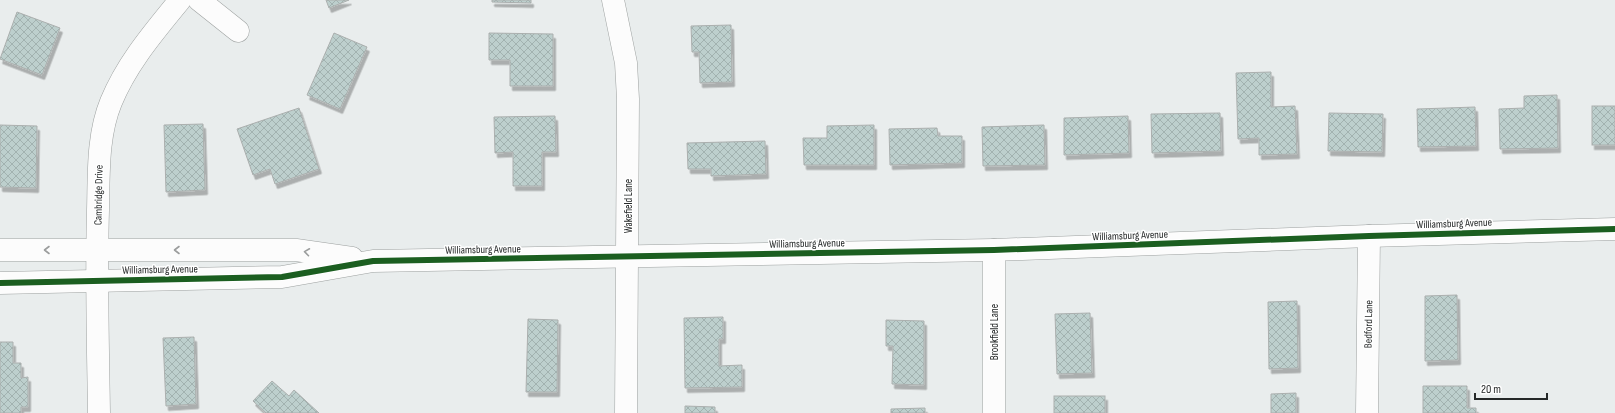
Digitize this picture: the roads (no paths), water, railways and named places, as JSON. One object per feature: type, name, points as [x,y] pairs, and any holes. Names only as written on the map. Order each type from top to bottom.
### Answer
[{"type":"street","name":"Cambridge Drive","points":[[99,413],[97,250],[99,158],[103,133],[110,104],[122,78],[136,55],[180,0]]},
{"type":"street","points":[[199,0],[238,31]]},
{"type":"street","name":"Wakefield Lane","points":[[613,0],[626,63],[628,99],[626,413]]},
{"type":"street","name":"Williamsburg Avenue","points":[[0,283],[282,277],[373,261],[994,250],[1369,236],[1615,229]]},
{"type":"street","name":"Bedford Lane","points":[[1367,413],[1369,236]]},
{"type":"street","name":"Williamsburg Avenue","points":[[0,250],[296,250],[373,261]]},
{"type":"street","name":"Brookfield Lane","points":[[994,250],[994,413]]}]
